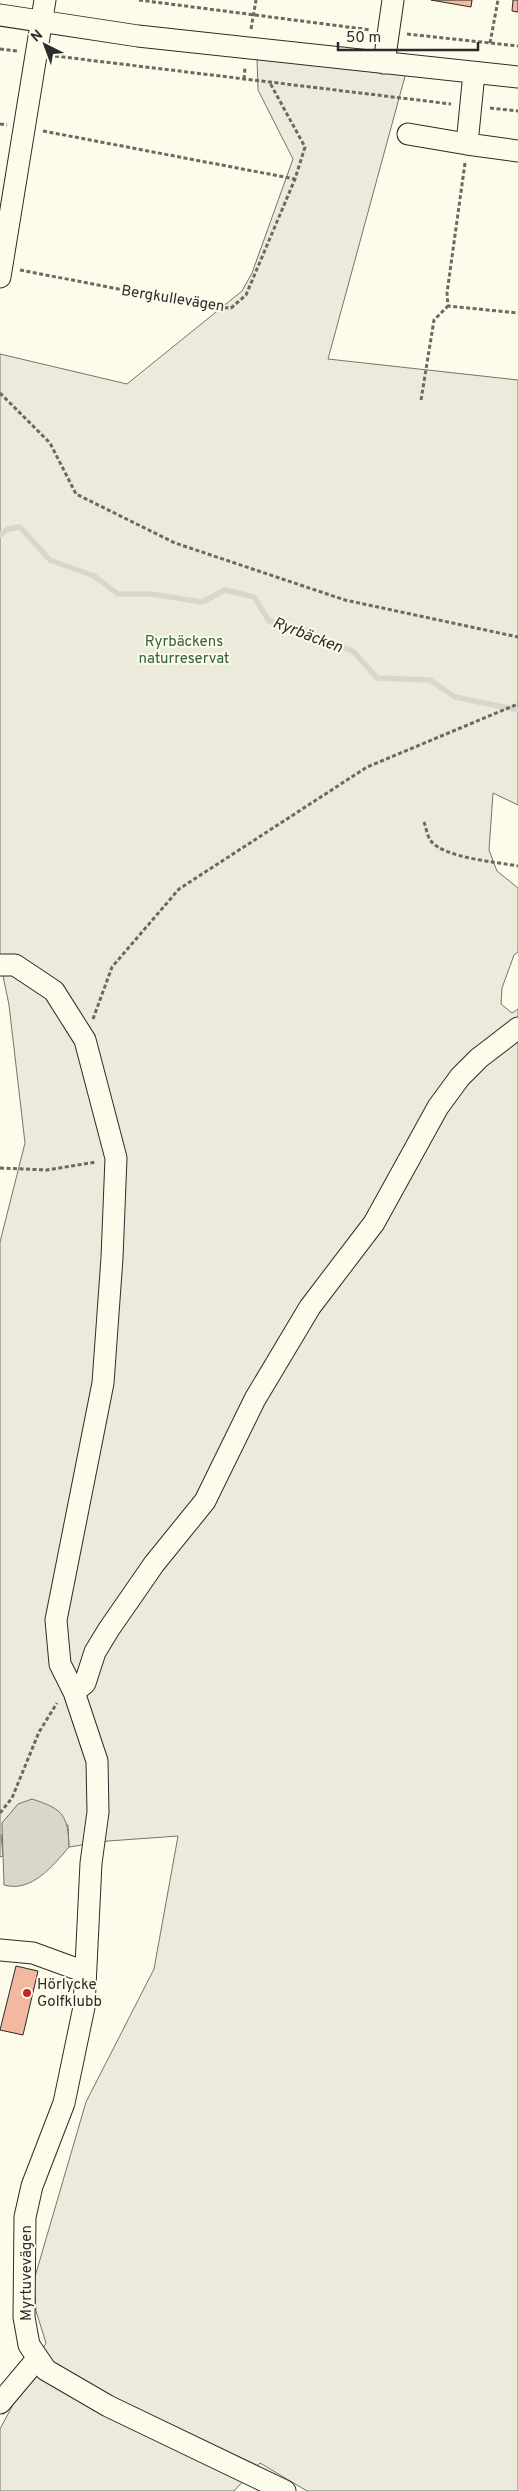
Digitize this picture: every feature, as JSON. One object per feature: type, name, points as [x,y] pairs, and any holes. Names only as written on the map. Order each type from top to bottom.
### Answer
[{"type":"street","points":[[384,63],[393,0]]},
{"type":"street","points":[[1,272],[43,10]]},
{"type":"street","points":[[0,15],[43,10],[138,36],[518,77]]},
{"type":"street","points":[[467,144],[474,73]]},
{"type":"street","points":[[408,134],[518,150]]},
{"type":"street","name":"Myrtuvevägen","points":[[0,965],[16,965],[54,991],[85,1040],[116,1158],[112,1258],[103,1382],[56,1620],[60,1664],[72,1688],[97,1761],[98,1812],[91,1863],[84,2007],[64,2103],[32,2186],[26,2218],[24,2317],[29,2345],[46,2370],[59,2379],[108,2406],[286,2491]]},
{"type":"street","points":[[72,1688],[85,1683],[95,1652],[109,1629],[154,1564],[205,1501],[255,1400],[305,1315],[374,1223],[438,1108],[460,1078],[479,1058],[518,1028]]},
{"type":"street","points":[[0,1950],[32,1953],[85,1972]]},
{"type":"street","points":[[0,2403],[37,2359]]},
{"type":"path","points":[[139,0],[389,32],[518,46]]},
{"type":"path","points":[[490,43],[498,0]]},
{"type":"path","points":[[0,49],[518,112]]},
{"type":"path","name":"Bergkullevägen","points":[[1,272],[212,307],[231,308],[246,295],[295,178],[304,147],[269,82]]},
{"type":"path","points":[[24,128],[295,178]]},
{"type":"path","points":[[421,400],[434,320],[448,306],[447,293],[467,144]]},
{"type":"path","points":[[448,306],[518,313]]},
{"type":"path","points":[[0,393],[50,443],[76,494],[175,543],[345,600],[518,637]]},
{"type":"path","points":[[85,1040],[112,967],[179,889],[367,767],[518,704]]},
{"type":"path","points":[[424,822],[430,840],[440,848],[478,859],[518,866]]},
{"type":"path","points":[[0,1168],[47,1170],[116,1158]]},
{"type":"path","points":[[0,1813],[12,1798],[39,1732],[72,1688]]},
{"type":"green space","name":"Ryrbäckens naturreservat","points":[[257,59],[407,69],[328,359],[518,380],[518,805],[493,793],[489,850],[497,871],[518,888],[518,952],[514,955],[502,988],[501,1004],[512,1013],[518,1009],[518,2491],[307,2491],[260,2463],[234,2491],[0,2491],[0,2429],[46,2343],[36,2311],[34,2280],[86,2102],[154,1969],[178,1836],[108,1841],[69,1847],[68,1825],[1,1835],[3,1856],[0,1857],[0,1242],[25,1143],[9,1005],[0,961],[0,354],[127,384],[242,291],[252,273],[293,159],[258,90]]},
{"type":"shaded area","points":[[32,1799],[51,1806],[62,1815],[67,1827],[69,1847],[49,1869],[32,1882],[14,1886],[4,1885],[2,1823],[18,1804]]},
{"type":"building","points":[[431,0],[472,0],[471,7]]},
{"type":"building","points":[[513,0],[518,0],[518,12],[512,11]]},
{"type":"building","points":[[16,1966],[38,1971],[23,2035],[0,2030]]},
{"type":"waterway","name":"Ryrbäcken","points":[[0,535],[8,529],[20,527],[50,560],[94,576],[118,594],[151,594],[202,602],[225,590],[254,597],[269,621],[307,631],[354,652],[377,678],[430,680],[455,697],[518,710]]},
{"type":"place","name":"Hörlycke Golfklubb","points":[[27,1993]]}]
